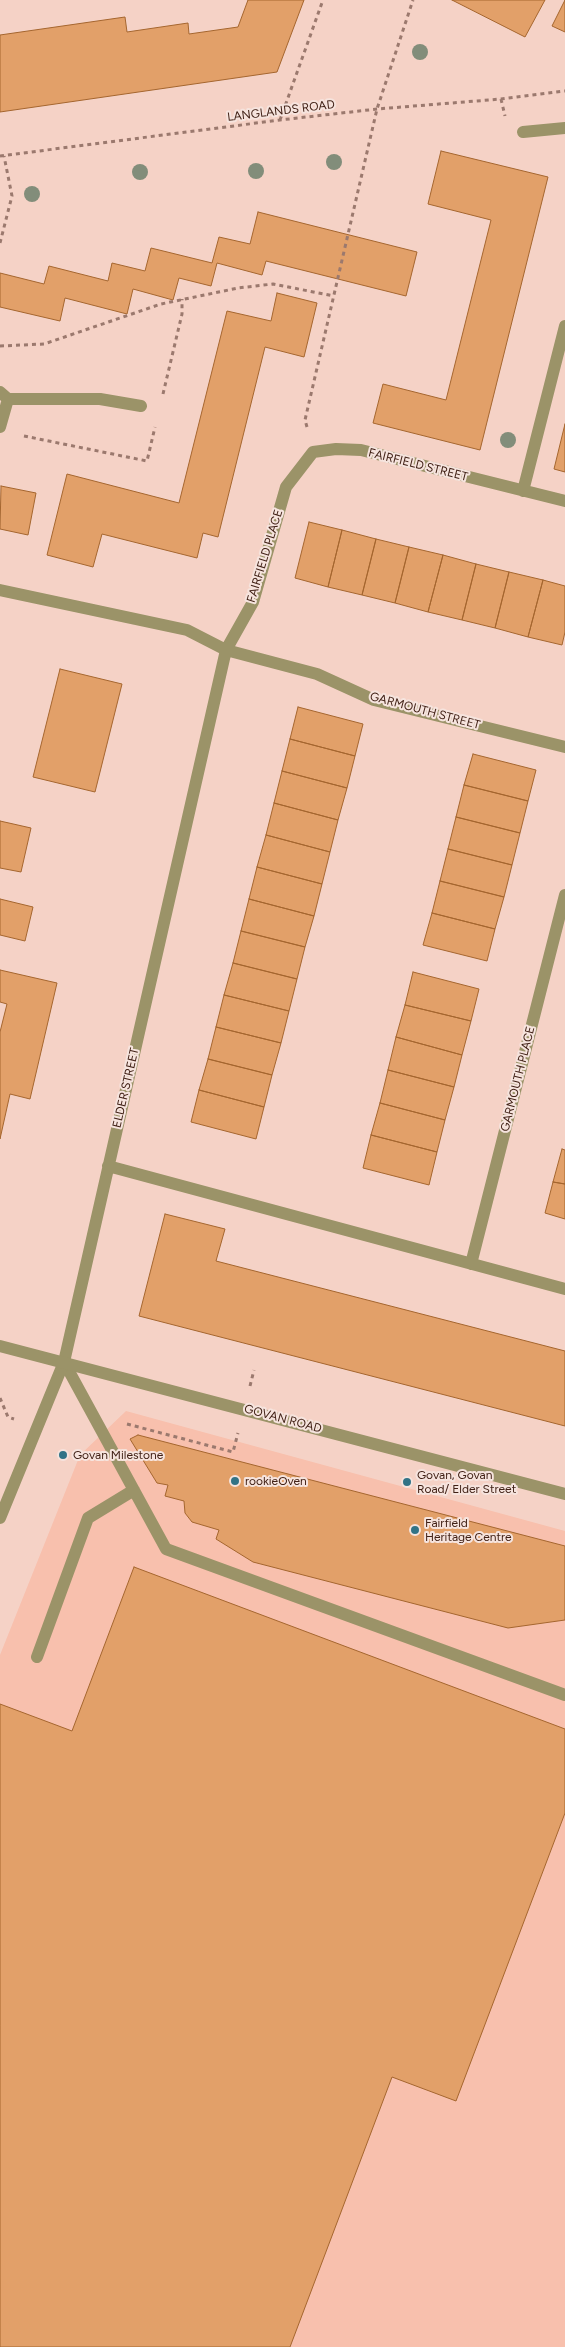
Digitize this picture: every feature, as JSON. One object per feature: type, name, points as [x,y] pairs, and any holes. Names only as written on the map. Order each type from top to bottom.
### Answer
[{"type":"street","points":[[523,132],[565,128]]},
{"type":"street","points":[[523,491],[565,326]]},
{"type":"street","points":[[0,427],[4,396],[100,399],[141,406]]},
{"type":"street","name":"FAIRFIELD STREET","points":[[313,452],[336,449],[361,450],[565,501]]},
{"type":"street","name":"FAIRFIELD PLACE","points":[[226,650],[253,602],[286,487],[313,452]]},
{"type":"street","name":"GARMOUTH STREET","points":[[0,590],[186,630],[226,650],[316,674],[374,700],[565,747]]},
{"type":"street","name":"ELDER STREET","points":[[0,1518],[64,1362],[226,650]]},
{"type":"street","name":"GARMOUTH PLACE","points":[[471,1264],[565,895]]},
{"type":"street","points":[[108,1166],[565,1289]]},
{"type":"street","name":"GOVAN ROAD","points":[[0,1346],[565,1494]]},
{"type":"street","points":[[64,1362],[166,1549],[565,1695]]},
{"type":"street","points":[[37,1657],[88,1518],[134,1490]]},
{"type":"path","points":[[280,120],[322,0]]},
{"type":"path","points":[[313,452],[305,420],[377,109],[413,0]]},
{"type":"path","name":"LANGLANDS ROAD","points":[[2,156],[280,120],[565,91]]},
{"type":"path","points":[[0,243],[12,196],[2,156]]},
{"type":"path","points":[[0,346],[44,344],[161,304],[238,288],[274,284],[334,296]]},
{"type":"path","points":[[98,1423],[123,1422],[233,1452],[254,1370]]},
{"type":"path","points":[[0,1398],[8,1417],[38,1424]]},
{"type":"shaded area","points":[[126,1411],[565,1531],[565,2347],[0,2347],[0,1655],[80,1455]]},
{"type":"building","points":[[248,0],[304,0],[277,72],[0,112],[0,35],[125,17],[127,32],[188,23],[189,34],[238,27]]},
{"type":"building","points":[[452,0],[545,0],[525,37]]},
{"type":"building","points":[[565,0],[565,32],[552,26]]},
{"type":"building","points":[[441,151],[548,177],[480,450],[373,423],[383,384],[446,400],[491,220],[428,204]]},
{"type":"building","points":[[258,212],[417,252],[406,296],[266,261],[262,275],[217,263],[211,286],[179,278],[173,300],[133,289],[127,314],[65,298],[60,321],[0,307],[0,273],[44,284],[49,266],[108,281],[112,263],[145,271],[151,248],[212,263],[219,237],[250,244]]},
{"type":"building","points":[[277,293],[317,303],[304,357],[265,347],[218,537],[203,533],[197,558],[102,534],[93,567],[47,555],[67,474],[179,503],[227,311],[271,321]]},
{"type":"building","points":[[565,424],[565,472],[554,469]]},
{"type":"building","points":[[1,486],[36,493],[28,535],[0,529]]},
{"type":"building","points":[[309,522],[342,530],[328,587],[295,578]]},
{"type":"building","points":[[342,530],[376,539],[362,595],[328,587]]},
{"type":"building","points":[[376,539],[409,547],[395,603],[362,595]]},
{"type":"building","points":[[409,547],[443,555],[428,612],[395,603]]},
{"type":"building","points":[[443,555],[476,564],[462,620],[428,612]]},
{"type":"building","points":[[476,564],[509,572],[495,628],[462,620]]},
{"type":"building","points":[[509,572],[543,580],[528,637],[495,628]]},
{"type":"building","points":[[543,580],[565,586],[565,632],[562,645],[528,637]]},
{"type":"building","points":[[60,669],[122,684],[95,792],[33,777]]},
{"type":"building","points":[[298,707],[363,724],[355,756],[290,739]]},
{"type":"building","points":[[290,739],[355,756],[347,788],[282,771]]},
{"type":"building","points":[[473,754],[536,770],[528,801],[464,785]]},
{"type":"building","points":[[282,771],[347,788],[338,820],[274,803]]},
{"type":"building","points":[[464,785],[528,801],[520,833],[456,817]]},
{"type":"building","points":[[274,803],[338,820],[330,852],[266,835]]},
{"type":"building","points":[[456,817],[520,833],[512,865],[448,849]]},
{"type":"building","points":[[0,821],[31,828],[21,872],[0,868]]},
{"type":"building","points":[[266,835],[330,852],[322,884],[257,867]]},
{"type":"building","points":[[448,849],[512,865],[504,897],[440,881]]},
{"type":"building","points":[[257,867],[322,884],[314,916],[249,899]]},
{"type":"building","points":[[440,881],[504,897],[495,929],[432,913]]},
{"type":"building","points":[[0,899],[33,907],[25,941],[0,935]]},
{"type":"building","points":[[249,899],[314,916],[305,947],[241,931]]},
{"type":"building","points":[[432,913],[495,929],[487,961],[423,945]]},
{"type":"building","points":[[241,931],[305,947],[297,979],[233,963]]},
{"type":"building","points":[[233,963],[297,979],[289,1011],[224,995]]},
{"type":"building","points":[[0,970],[57,983],[30,1099],[10,1094],[0,1139],[0,1032],[7,1004],[0,1002]]},
{"type":"building","points":[[413,972],[479,989],[471,1021],[405,1005]]},
{"type":"building","points":[[224,995],[289,1011],[281,1043],[216,1027]]},
{"type":"building","points":[[405,1005],[471,1021],[462,1055],[396,1037]]},
{"type":"building","points":[[216,1027],[281,1043],[272,1075],[208,1059]]},
{"type":"building","points":[[396,1037],[462,1055],[454,1087],[388,1070]]},
{"type":"building","points":[[208,1059],[272,1075],[264,1107],[199,1090]]},
{"type":"building","points":[[388,1070],[454,1087],[445,1120],[380,1103]]},
{"type":"building","points":[[199,1090],[264,1107],[256,1139],[191,1122]]},
{"type":"building","points":[[380,1103],[445,1120],[437,1152],[371,1135]]},
{"type":"building","points":[[371,1135],[437,1152],[429,1185],[363,1168]]},
{"type":"building","points":[[562,1149],[565,1150],[565,1184],[553,1182]]},
{"type":"building","points":[[553,1182],[565,1184],[565,1219],[545,1213]]},
{"type":"building","points":[[165,1214],[225,1229],[216,1261],[565,1351],[565,1426],[139,1316]]},
{"type":"building","points":[[138,1435],[565,1546],[565,1620],[508,1628],[253,1562],[216,1539],[219,1530],[192,1522],[185,1513],[184,1501],[165,1496],[168,1485],[157,1483],[130,1439]]},
{"type":"building","points":[[134,1567],[565,1729],[565,1813],[456,2101],[392,2077],[290,2347],[0,2347],[0,1704],[72,1731]]},
{"type":"place","name":"Govan Milestone","points":[[63,1455]]},
{"type":"place","name":"rookieOven","points":[[235,1481]]},
{"type":"place","name":"Govan, Govan Road/ Elder Street","points":[[407,1482]]},
{"type":"place","name":"Fairfield Heritage Centre","points":[[415,1530]]}]
